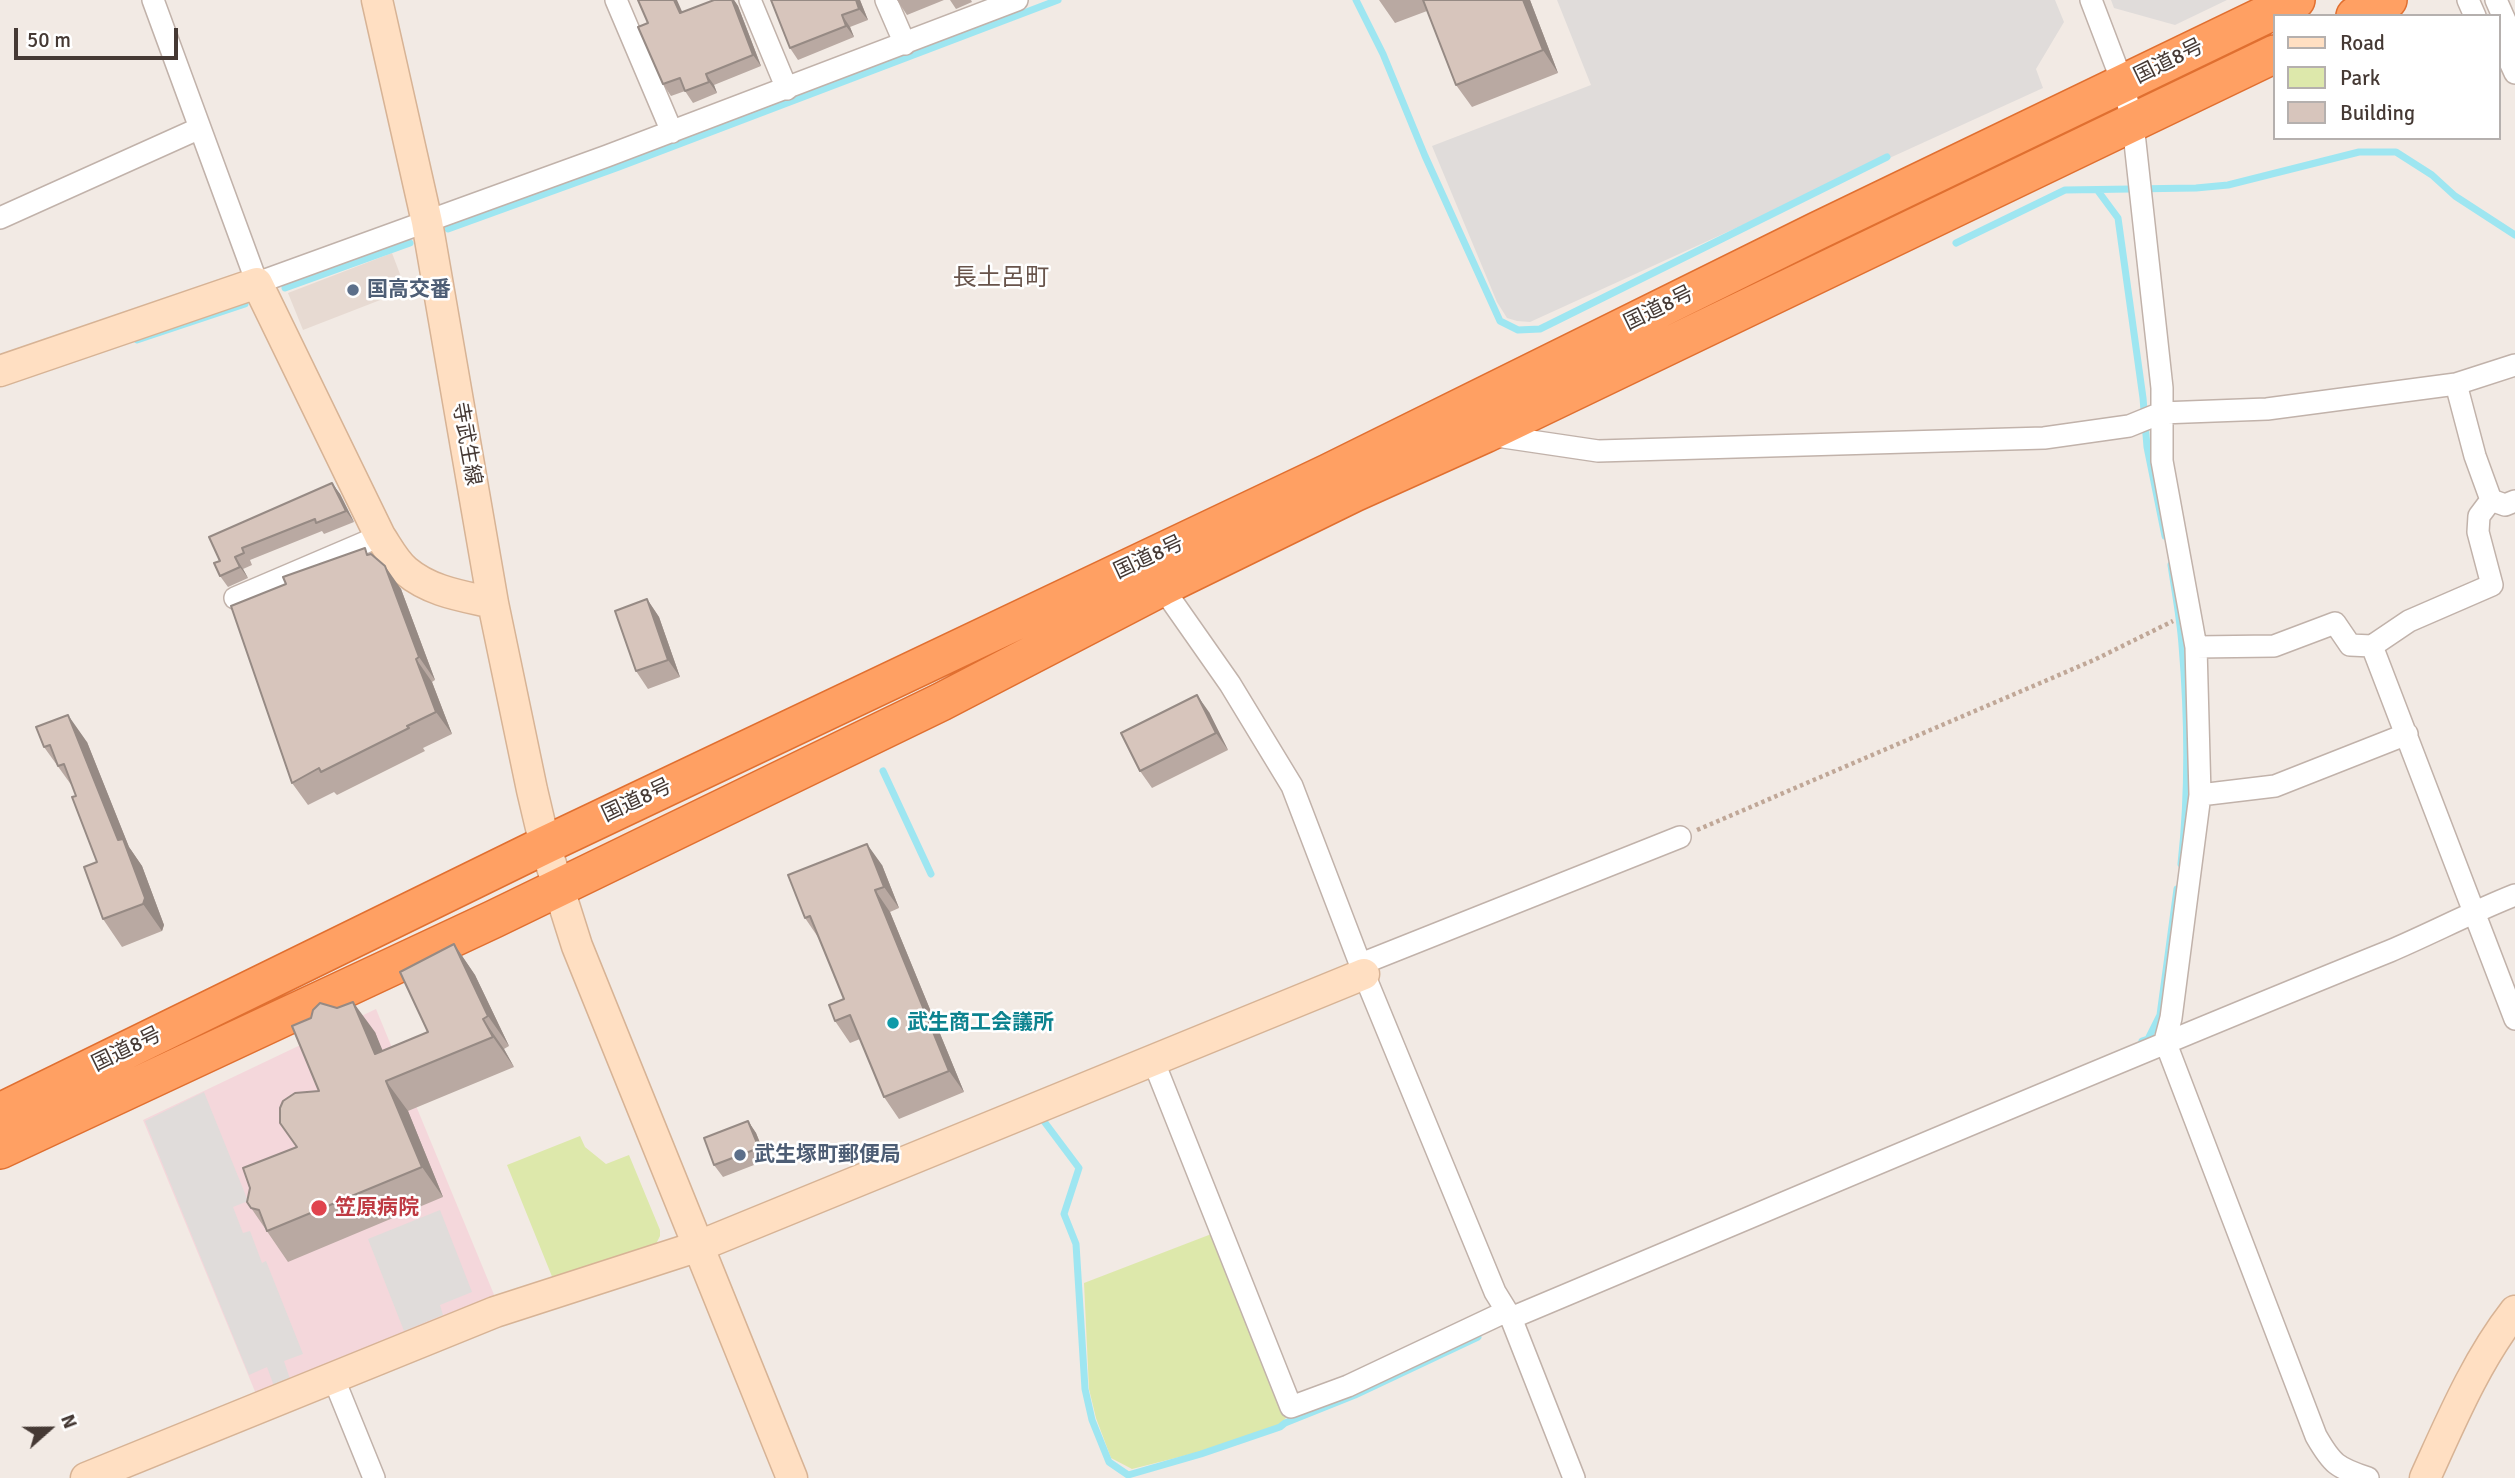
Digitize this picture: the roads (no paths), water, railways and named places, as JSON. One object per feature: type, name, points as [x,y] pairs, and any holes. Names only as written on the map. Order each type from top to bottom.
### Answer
[{"type":"highway","name":"国道8号","points":[[0,1112],[545,845],[1328,473],[1817,231],[2296,0]]},
{"type":"highway","points":[[2360,14],[2388,0]]},
{"type":"highway","name":"国道8号","points":[[0,1150],[470,931],[941,702],[1162,587],[1354,493],[1485,434],[2274,54]]},
{"type":"street","points":[[153,0],[257,284],[380,536],[406,571],[434,589],[493,603]]},
{"type":"street","name":"寺武生線","points":[[377,0],[427,222],[493,603],[545,845],[577,946],[792,1478]]},
{"type":"street","points":[[615,0],[672,132]]},
{"type":"street","points":[[750,0],[787,89]]},
{"type":"street","points":[[886,0],[905,44]]},
{"type":"street","points":[[0,371],[257,284],[427,222],[787,89],[1017,0]]},
{"type":"street","points":[[2091,0],[2123,84],[2133,124],[2159,361],[2162,461],[2196,647],[2200,795],[2171,1018],[2165,1041],[2316,1436],[2328,1457],[2338,1466],[2368,1478]]},
{"type":"street","points":[[2496,0],[2515,43]]},
{"type":"street","points":[[2501,42],[2515,73]]},
{"type":"street","points":[[0,218],[200,128]]},
{"type":"street","points":[[1485,434],[1598,451],[2044,438],[2129,426],[2161,414],[2267,409],[2456,384],[2515,365]]},
{"type":"street","points":[[2456,384],[2475,456],[2491,500]]},
{"type":"street","points":[[2196,647],[2274,646],[2335,623],[2350,645],[2372,646],[2409,621],[2492,585],[2478,532],[2479,516],[2491,500]]},
{"type":"street","points":[[2491,500],[2505,505],[2515,501]]},
{"type":"street","points":[[235,598],[380,536]]},
{"type":"street","points":[[1162,587],[1230,684],[1292,786],[1362,969],[1495,1292],[1509,1315],[1574,1478]]},
{"type":"street","points":[[2372,646],[2515,1018]]},
{"type":"street","points":[[2200,795],[2275,786],[2407,734]]},
{"type":"street","points":[[86,1478],[495,1312],[699,1246],[1153,1060],[1362,969],[1680,837]]},
{"type":"street","points":[[1153,1060],[1291,1407],[1348,1386],[1509,1315],[2395,948],[2515,895]]},
{"type":"street","points":[[2425,1478],[2463,1395],[2503,1326],[2515,1311]]},
{"type":"street","points":[[333,1377],[374,1478]]},
{"type":"waterway","points":[[448,229],[1058,0]]},
{"type":"waterway","points":[[1356,0],[1383,54],[1425,156],[1500,321],[1518,330],[1540,329],[1887,157]]},
{"type":"waterway","points":[[1956,243],[2065,190],[2228,185],[2359,152],[2396,152],[2432,175],[2455,196],[2515,235]]},
{"type":"waterway","points":[[2098,191],[2118,218],[2143,398],[2147,447],[2165,536]]},
{"type":"waterway","points":[[285,288],[410,243]]},
{"type":"waterway","points":[[137,340],[245,304]]},
{"type":"waterway","points":[[2171,565],[2181,635],[2186,727],[2181,864]]},
{"type":"waterway","points":[[883,771],[931,874]]},
{"type":"waterway","points":[[2142,1041],[2148,1039],[2160,1015],[2177,889]]},
{"type":"waterway","points":[[1043,1120],[1079,1168],[1064,1214],[1076,1244],[1085,1389],[1092,1420],[1109,1462],[1128,1475],[1280,1427],[1478,1337]]},
{"type":"place","name":"国高交番","points":[[353,290]]},
{"type":"place","name":"武生商工会議所","points":[[893,1023]]},
{"type":"place","name":"武生塚町郵便局","points":[[740,1155]]},
{"type":"place","name":"笠原病院","points":[[319,1208]]},
{"type":"district","name":"長土呂町","points":[[1001,279]]}]
